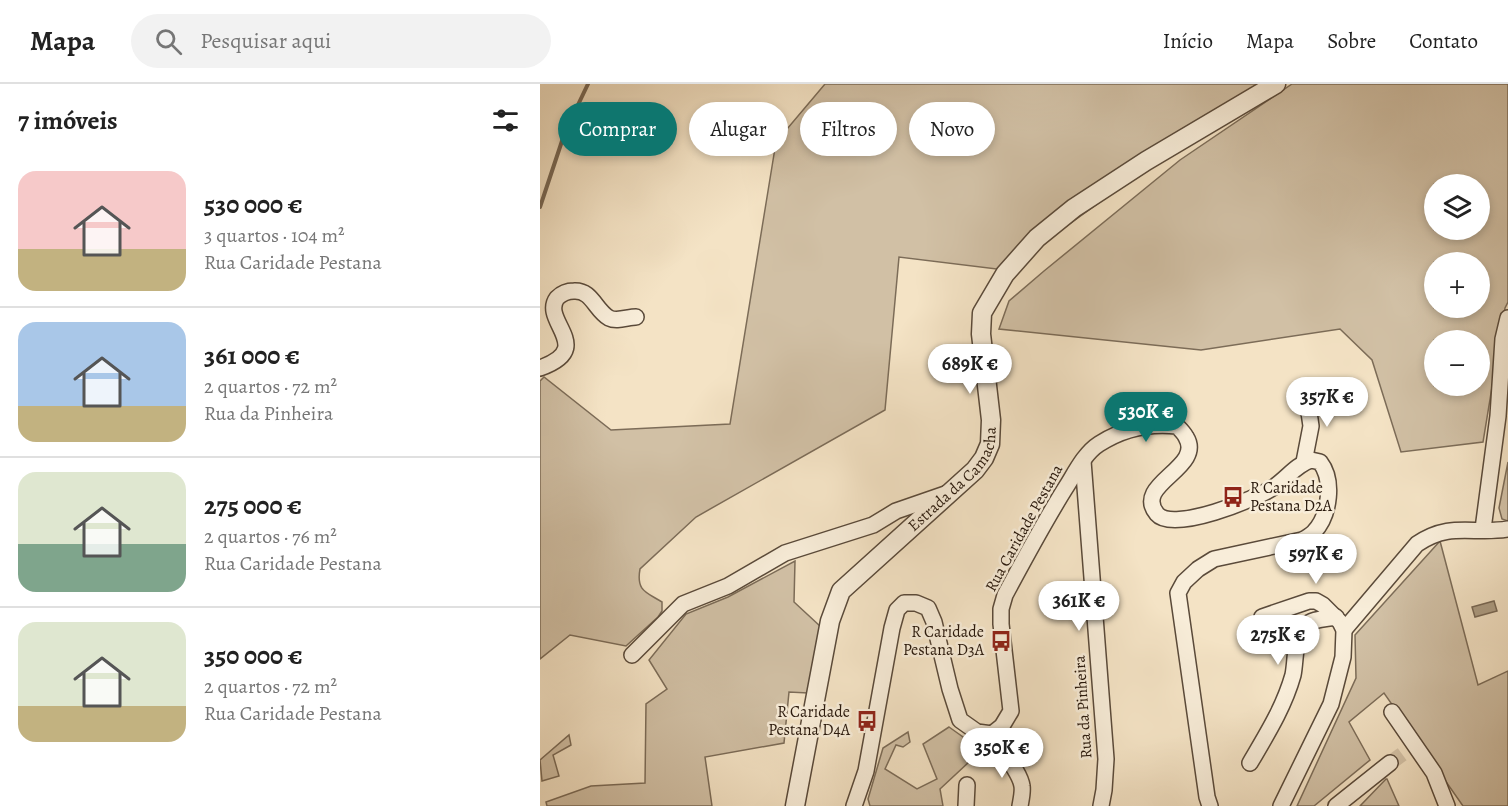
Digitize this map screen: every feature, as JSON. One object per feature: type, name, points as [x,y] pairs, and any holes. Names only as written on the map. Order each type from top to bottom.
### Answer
[{"type":"street","name":"Estrada da Camacha","points":[[795,806],[830,621],[841,591],[975,470],[990,444],[991,420],[981,334],[982,313],[1005,274],[1037,238],[1074,208],[1146,161],[1276,84]]},
{"type":"street","points":[[540,368],[557,360],[563,355],[566,347],[553,311],[554,302],[559,295],[568,291],[578,291],[587,294],[610,318],[618,320],[636,317]]},
{"type":"street","points":[[1483,529],[1498,416],[1500,363],[1507,321]]},
{"type":"street","points":[[1210,806],[1178,593],[1184,582],[1214,558],[1302,540],[1314,532],[1325,510],[1329,482],[1328,474],[1320,462],[1311,460],[1304,462],[1311,426],[1306,392]]},
{"type":"street","name":"Rua Caridade Pestana","points":[[992,734],[1002,726],[1011,711],[1001,624],[1001,609],[1005,595],[1049,515],[1083,461],[1097,444],[1134,428],[1158,424],[1177,426],[1188,438],[1190,448],[1187,457],[1158,486],[1152,502],[1155,512],[1161,518],[1173,520],[1198,517],[1248,500],[1273,488],[1304,462]]},
{"type":"street","name":"Rua da Pinheira","points":[[1083,461],[1106,759],[1101,806]]},
{"type":"street","points":[[632,655],[683,604],[728,586],[785,553],[873,525],[896,511],[951,492]]},
{"type":"street","points":[[1340,623],[1417,544],[1429,536],[1445,531],[1508,529]]},
{"type":"street","points":[[672,597],[673,613]]},
{"type":"street","points":[[1262,617],[1309,601],[1316,601],[1330,610],[1340,623],[1342,657],[1331,704],[1281,806]]},
{"type":"street","points":[[854,806],[866,771],[892,628],[897,610],[904,603],[916,603],[928,608],[934,622],[960,720],[977,732],[992,734],[999,749],[1017,770],[1022,785],[1020,806]]},
{"type":"street","points":[[1250,763],[1278,715],[1288,692],[1300,633],[1304,627],[1314,621],[1340,623]]},
{"type":"street","points":[[1392,712],[1411,747],[1434,773],[1447,806]]},
{"type":"street","points":[[1336,806],[1390,764]]},
{"type":"street","points":[[966,806],[967,785]]},
{"type":"shaded area","points":[[825,84],[1265,84],[1005,270],[899,257],[885,410],[696,517],[640,569],[641,586],[647,593],[662,602],[662,611],[626,646],[570,635],[540,659],[540,381],[544,377],[611,430],[730,424],[774,156],[788,156],[788,128],[800,114],[800,156],[897,156],[897,102],[810,102]]},
{"type":"shaded area","points":[[1292,84],[1508,84],[1508,302],[1505,308],[1483,442],[1401,452],[1372,360],[1340,329],[1201,350],[999,329],[1009,301],[1180,160]]},
{"type":"shaded area","points":[[1508,462],[1508,521],[1502,519],[1499,508]]},
{"type":"shaded area","points":[[1440,541],[1478,685],[1508,671],[1508,806],[1463,806],[1384,693],[1349,722],[1370,760],[1314,806],[1297,806],[1356,678],[1355,635]]},
{"type":"shaded area","points":[[795,561],[794,602],[821,627],[808,693],[789,692],[784,743],[705,757],[712,806],[547,806],[546,802],[591,786],[645,783],[646,704],[667,689],[649,660],[686,614],[728,597]]},
{"type":"shaded area","points":[[1494,601],[1497,611],[1475,617],[1472,607]]},
{"type":"shaded area","points":[[949,727],[984,748],[940,789],[943,806],[870,806],[868,799],[883,748],[908,732],[910,742],[903,747],[896,745],[885,769],[917,789],[937,779],[923,744]]},
{"type":"shaded area","points":[[569,735],[571,745],[553,755],[559,776],[542,781],[540,760]]},
{"type":"shaded area","points":[[1386,779],[1399,806],[1360,806]]},
{"type":"waterway","points":[[540,207],[565,132],[588,84]]},
{"type":"tunnel","points":[[1390,763],[1408,750]]},
{"type":"place","name":"R Caridade Pestana D2A","points":[[1233,497]]},
{"type":"place","name":"R Caridade Pestana D3A","points":[[1001,641]]},
{"type":"place","name":"R Caridade Pestana D4A","points":[[867,721]]}]
